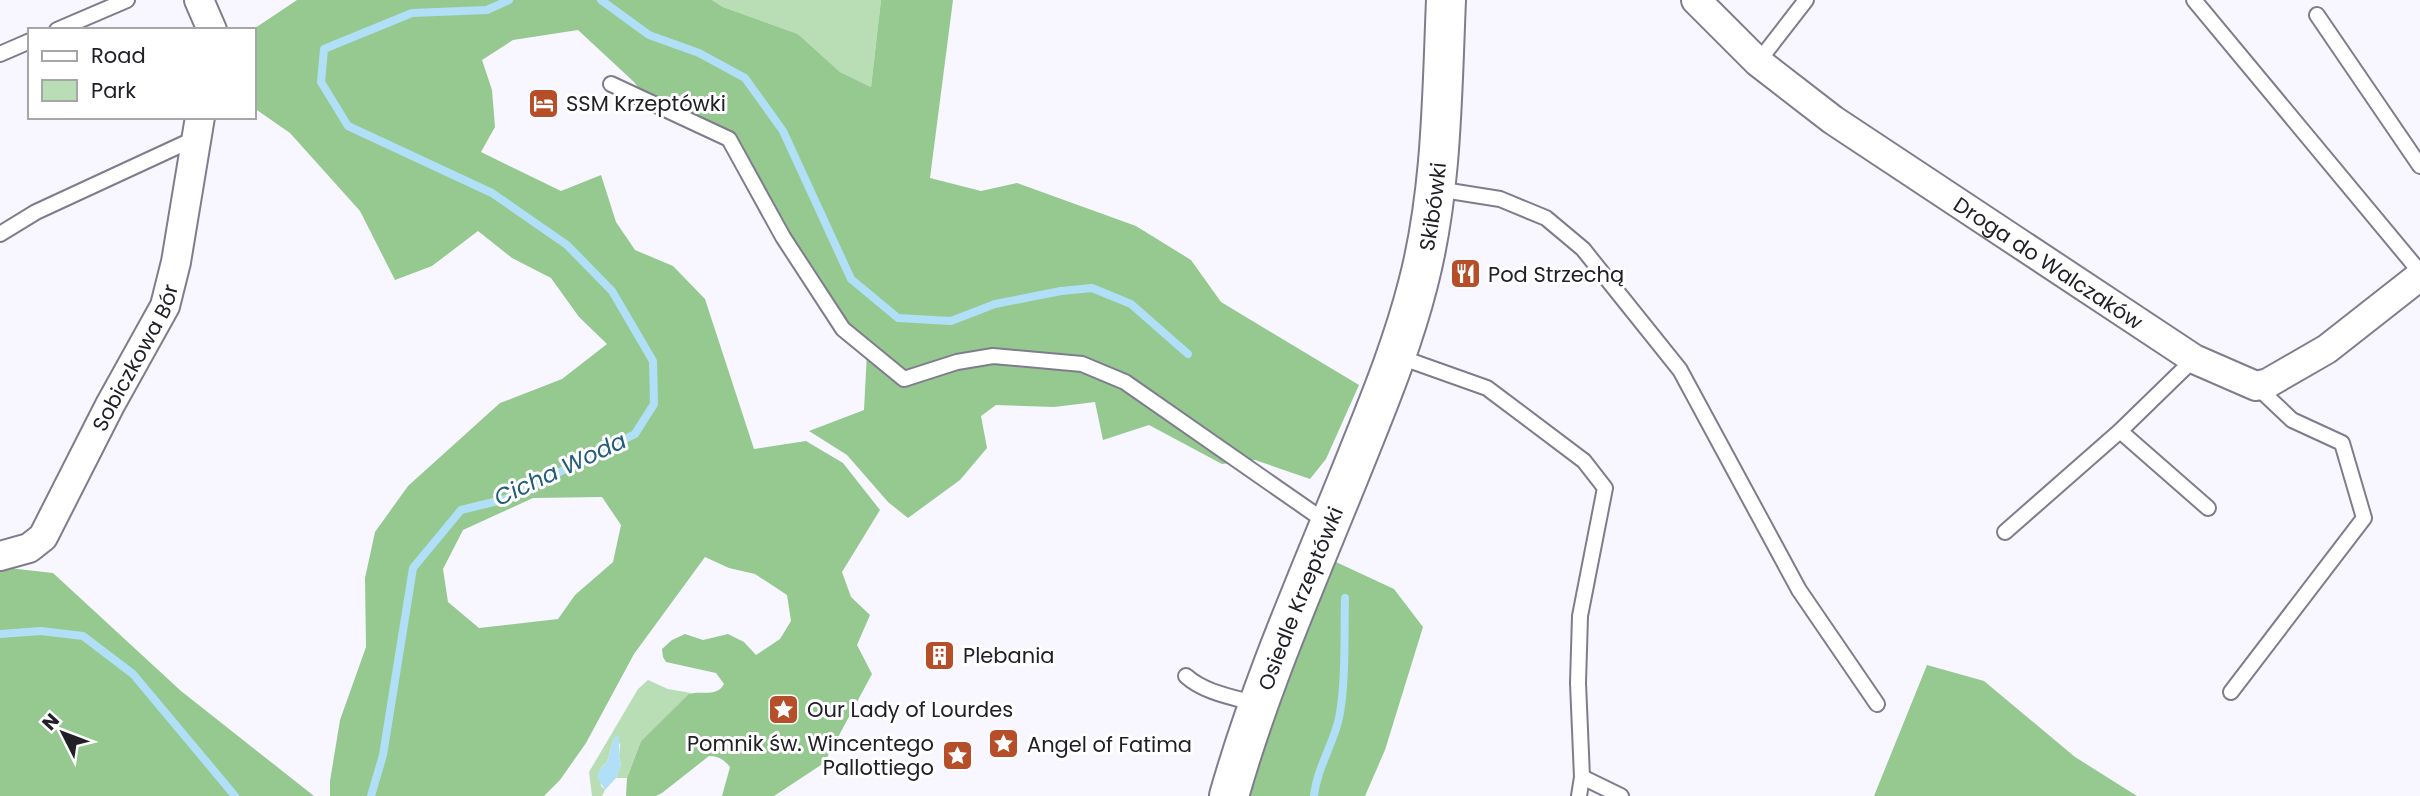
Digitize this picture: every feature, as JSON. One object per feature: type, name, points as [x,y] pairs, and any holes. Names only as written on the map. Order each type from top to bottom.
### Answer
[{"type":"main road","name":"Skibówki","points":[[1377,405],[1419,282],[1435,189],[1446,0]]},
{"type":"main road","name":"Osiedle Krzeptówki","points":[[1229,796],[1258,704],[1377,405]]},
{"type":"street","points":[[199,0],[211,28]]},
{"type":"street","name":"Droga do Walczaków","points":[[1696,0],[1758,62],[1833,120],[2194,359],[2256,386]]},
{"type":"street","name":"Sobiczkowa Bór","points":[[0,556],[29,548],[43,537],[110,405],[165,306],[176,262],[198,128]]},
{"type":"street","points":[[2256,386],[2269,383],[2327,349],[2420,274]]},
{"type":"lane","points":[[62,28],[127,0]]},
{"type":"lane","points":[[1758,62],[1806,0]]},
{"type":"lane","points":[[2194,0],[2420,274]]},
{"type":"lane","points":[[2317,15],[2420,166]]},
{"type":"lane","points":[[0,54],[28,42]]},
{"type":"lane","points":[[611,84],[729,139],[783,237],[843,329],[904,379],[957,362],[993,356],[1082,364],[1125,382],[1316,515],[1331,522]]},
{"type":"lane","points":[[0,234],[198,128]]},
{"type":"lane","points":[[1435,189],[1500,198],[1546,218],[1583,249],[1680,370],[1799,590],[1877,704]]},
{"type":"lane","points":[[1395,356],[1487,388],[1584,461],[1605,488],[1580,616],[1578,683],[1582,777],[1579,796]]},
{"type":"lane","points":[[2005,532],[2120,431],[2194,359]]},
{"type":"lane","points":[[2231,692],[2364,518],[2342,443],[2292,420],[2256,386]]},
{"type":"lane","points":[[2120,431],[2208,508]]},
{"type":"lane","points":[[1186,676],[1211,690],[1258,704]]},
{"type":"lane","points":[[1582,777],[1621,796]]},
{"type":"green space","points":[[297,0],[712,0],[723,7],[798,34],[840,72],[871,87],[881,0],[953,0],[930,178],[981,191],[1017,183],[1136,226],[1191,260],[1221,302],[1359,385],[1326,459],[1310,479],[1255,460],[1222,464],[1149,425],[1103,440],[1095,402],[1054,407],[996,405],[981,416],[987,448],[960,480],[908,518],[888,502],[847,455],[809,431],[864,410],[867,352],[759,185],[717,136],[652,106],[634,82],[578,30],[513,40],[482,60],[492,90],[495,127],[481,152],[561,191],[601,175],[616,222],[635,250],[673,266],[705,299],[754,449],[806,441],[843,463],[880,510],[842,572],[851,597],[870,615],[857,645],[872,674],[824,763],[774,796],[722,796],[730,767],[721,759],[709,756],[656,796],[626,796],[627,778],[641,741],[689,694],[717,691],[724,684],[716,673],[666,662],[662,649],[685,634],[703,640],[728,634],[744,642],[756,655],[780,639],[791,621],[787,595],[755,574],[729,568],[705,557],[634,654],[586,743],[560,780],[544,796],[330,796],[340,720],[366,647],[365,578],[375,532],[408,486],[500,403],[562,379],[607,344],[579,317],[551,278],[512,258],[478,231],[432,266],[395,280],[360,211],[290,133],[256,109],[255,28]],"holes":[[[602,497],[621,525],[613,562],[575,595],[558,619],[479,628],[448,602],[443,569],[463,530],[533,498]]]},
{"type":"green space","points":[[712,0],[881,0],[871,87],[840,72],[798,34],[723,7]]},
{"type":"green space","points":[[1336,562],[1394,589],[1423,627],[1385,750],[1365,796],[1247,796],[1297,647]]},
{"type":"green space","points":[[0,567],[53,573],[181,691],[314,796],[0,796]]},
{"type":"green space","points":[[1927,665],[1984,681],[2075,757],[2137,796],[1874,796]]},
{"type":"green space","points":[[648,680],[668,689],[691,693],[641,741],[627,778],[616,778],[621,764],[620,744],[614,738],[607,762],[600,769],[601,786],[605,790],[602,796],[592,796],[589,772],[638,689]]},
{"type":"water","points":[[619,734],[621,764],[616,778],[605,790],[597,777],[607,762],[614,738]]},
{"type":"waterway","name":"Cicha Woda","points":[[371,796],[383,755],[413,568],[461,510],[506,499],[635,434],[654,404],[653,361],[612,291],[567,245],[492,193],[348,126],[321,82],[324,49],[412,13],[487,10],[509,0]]},
{"type":"waterway","points":[[601,0],[649,35],[699,53],[745,78],[783,131],[851,279],[898,318],[951,321],[995,304],[1092,288],[1131,304],[1188,354]]},
{"type":"waterway","points":[[1314,796],[1318,776],[1339,718],[1344,675],[1345,598]]},
{"type":"waterway","name":"Cicha Woda","points":[[0,634],[41,631],[83,636],[133,674],[235,796]]},
{"type":"place","name":"SSM Krzeptówki","points":[[543,103]]},
{"type":"place","name":"Pod Strzechą","points":[[1465,274]]},
{"type":"place","name":"Plebania","points":[[940,655]]},
{"type":"place","name":"Our Lady of Lourdes","points":[[784,709]]},
{"type":"place","name":"Angel of Fatima","points":[[1004,744]]},
{"type":"place","name":"Pomnik św. Wincentego Pallottiego","points":[[957,755]]}]
